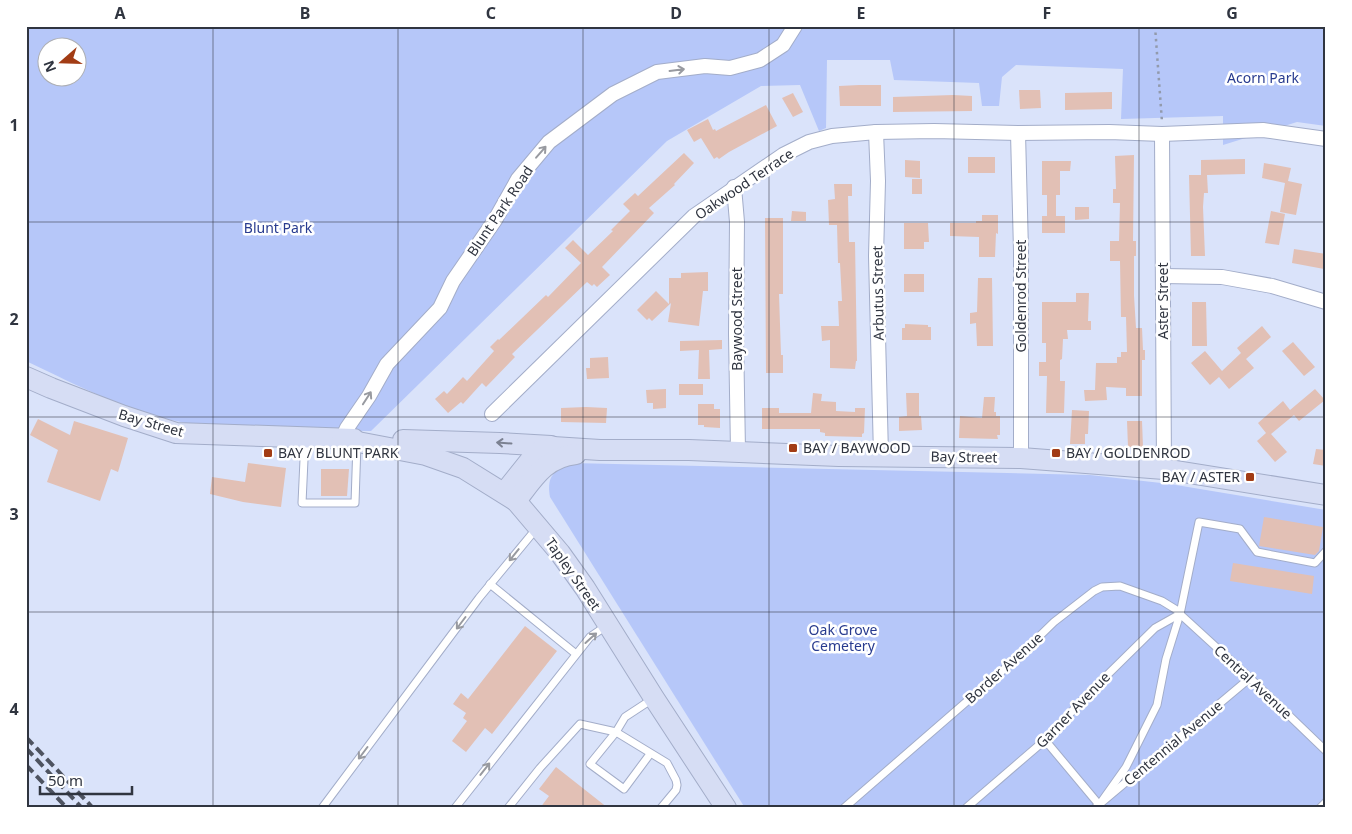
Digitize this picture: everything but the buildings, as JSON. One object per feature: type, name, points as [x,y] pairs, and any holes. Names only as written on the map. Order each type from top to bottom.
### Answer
[{"type":"main road","name":"Bay Street","points":[[26,377],[124,416],[176,433],[350,440],[500,443],[600,450],[738,451],[839,456],[1021,458],[1164,469],[1326,495]]},
{"type":"main road","name":"Tapley Street","points":[[350,440],[426,455],[463,468],[510,497],[538,526],[560,553],[726,808]]},
{"type":"main road","points":[[510,497],[536,453],[553,447]]},
{"type":"main road","name":"Bay Street","points":[[510,497],[555,459],[564,455],[600,450]]},
{"type":"street","name":"Blunt Park Road","points":[[350,440],[347,428],[387,364],[440,308],[453,281],[495,220],[518,179],[549,142],[613,94],[657,72],[705,66],[730,68],[760,60],[783,45],[795,26]]},
{"type":"street","name":"Oakwood Terrace","points":[[492,414],[694,216],[783,154],[809,142],[832,136],[876,132],[1110,132],[1162,134],[1264,130],[1326,139]]},
{"type":"street","name":"Arbutus Street","points":[[876,132],[878,181],[876,256],[881,455]]},
{"type":"street","name":"Goldenrod Street","points":[[1018,133],[1021,251],[1021,458]]},
{"type":"street","name":"Aster Street","points":[[1162,134],[1164,469]]},
{"type":"street","name":"Baywood Street","points":[[734,187],[737,222],[738,451]]},
{"type":"street","points":[[1164,276],[1222,277],[1272,286],[1326,302]]},
{"type":"lane","points":[[305,438],[302,503],[355,503],[350,440]]},
{"type":"lane","points":[[1045,740],[1099,807],[1126,767],[1157,705],[1166,659],[1180,613],[1199,522],[1240,529],[1257,552],[1315,563],[1326,551]]},
{"type":"lane","points":[[322,808],[490,584],[538,526]]},
{"type":"lane","points":[[490,584],[576,654]]},
{"type":"lane","name":"Border Avenue","points":[[844,808],[1018,657],[1054,622],[1094,591],[1102,587],[1120,586],[1162,601],[1180,613]]},
{"type":"lane","name":"Central Avenue","points":[[1180,613],[1326,752]]},
{"type":"lane","name":"Garner Avenue","points":[[966,808],[1045,740],[1092,690],[1156,628],[1180,613]]},
{"type":"lane","points":[[455,808],[590,636],[608,625]]},
{"type":"lane","name":"Centennial Avenue","points":[[1099,807],[1250,678]]},
{"type":"lane","points":[[650,754],[624,789],[590,764],[616,732],[625,716],[654,698]]},
{"type":"lane","points":[[508,808],[540,768],[580,724],[616,732],[667,763],[676,780],[676,790],[661,808]]},
{"type":"lane","points":[[1320,808],[1326,802]]},
{"type":"path","points":[[1155,26],[1162,134]]},
{"type":"green space","name":"Blunt Park","points":[[26,26],[1326,26],[1326,126],[1297,122],[1223,145],[1223,116],[1121,119],[1123,69],[1016,65],[1002,77],[999,106],[982,106],[979,83],[894,80],[890,60],[827,60],[826,128],[819,131],[800,85],[761,86],[667,141],[371,431],[237,429],[192,424],[149,414],[86,390],[26,361]]},
{"type":"green space","name":"Oak Grove Cemetery","points":[[572,463],[1090,475],[1170,484],[1326,510],[1326,808],[745,808],[550,497],[549,483],[553,474]]},
{"type":"railway","points":[[26,737],[93,808]]},
{"type":"railway","points":[[26,748],[82,808]]},
{"type":"railway","points":[[26,765],[67,808]]},
{"type":"place","name":"BAY / BAYWOOD","points":[[793,448]]},
{"type":"place","name":"BAY / BLUNT PARK","points":[[268,453]]},
{"type":"place","name":"BAY / GOLDENROD","points":[[1056,453]]},
{"type":"place","name":"BAY / ASTER","points":[[1250,477]]},
{"type":"park label","name":"Acorn Park","points":[[1263,78]]}]
